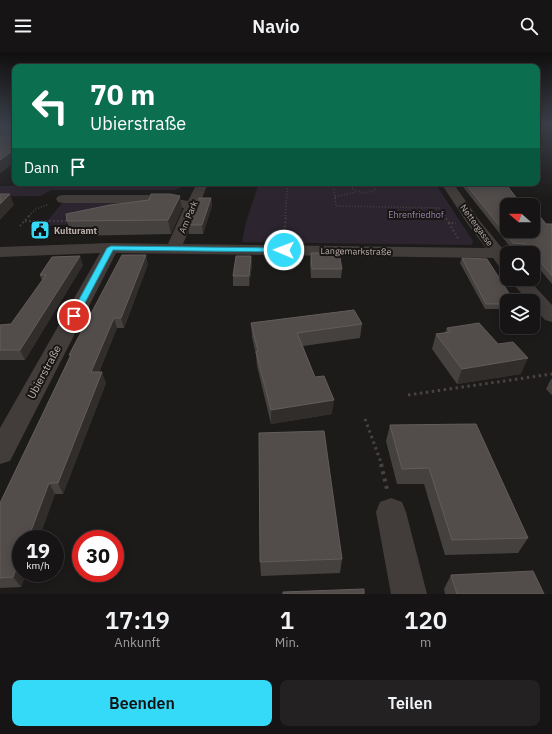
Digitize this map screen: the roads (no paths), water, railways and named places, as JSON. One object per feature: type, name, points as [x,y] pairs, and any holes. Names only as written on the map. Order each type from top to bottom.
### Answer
[{"type":"street","name":"Am Park","points":[[174,248],[201,186]]},
{"type":"street","name":"Nettergasse","points":[[449,186],[500,257]]},
{"type":"street","points":[[62,199],[155,200],[193,206]]},
{"type":"street","name":"Langemarkstraße","points":[[0,252],[111,248],[174,248],[497,253]]},
{"type":"street","name":"Ubierstraße","points":[[0,453],[111,248]]},
{"type":"street","points":[[524,286],[552,316]]},
{"type":"street","points":[[391,512],[409,594]]},
{"type":"place","name":"Kulturamt","points":[[40,230]]},
{"type":"park label","name":"Ehrenfriedhof","points":[[416,214]]}]
